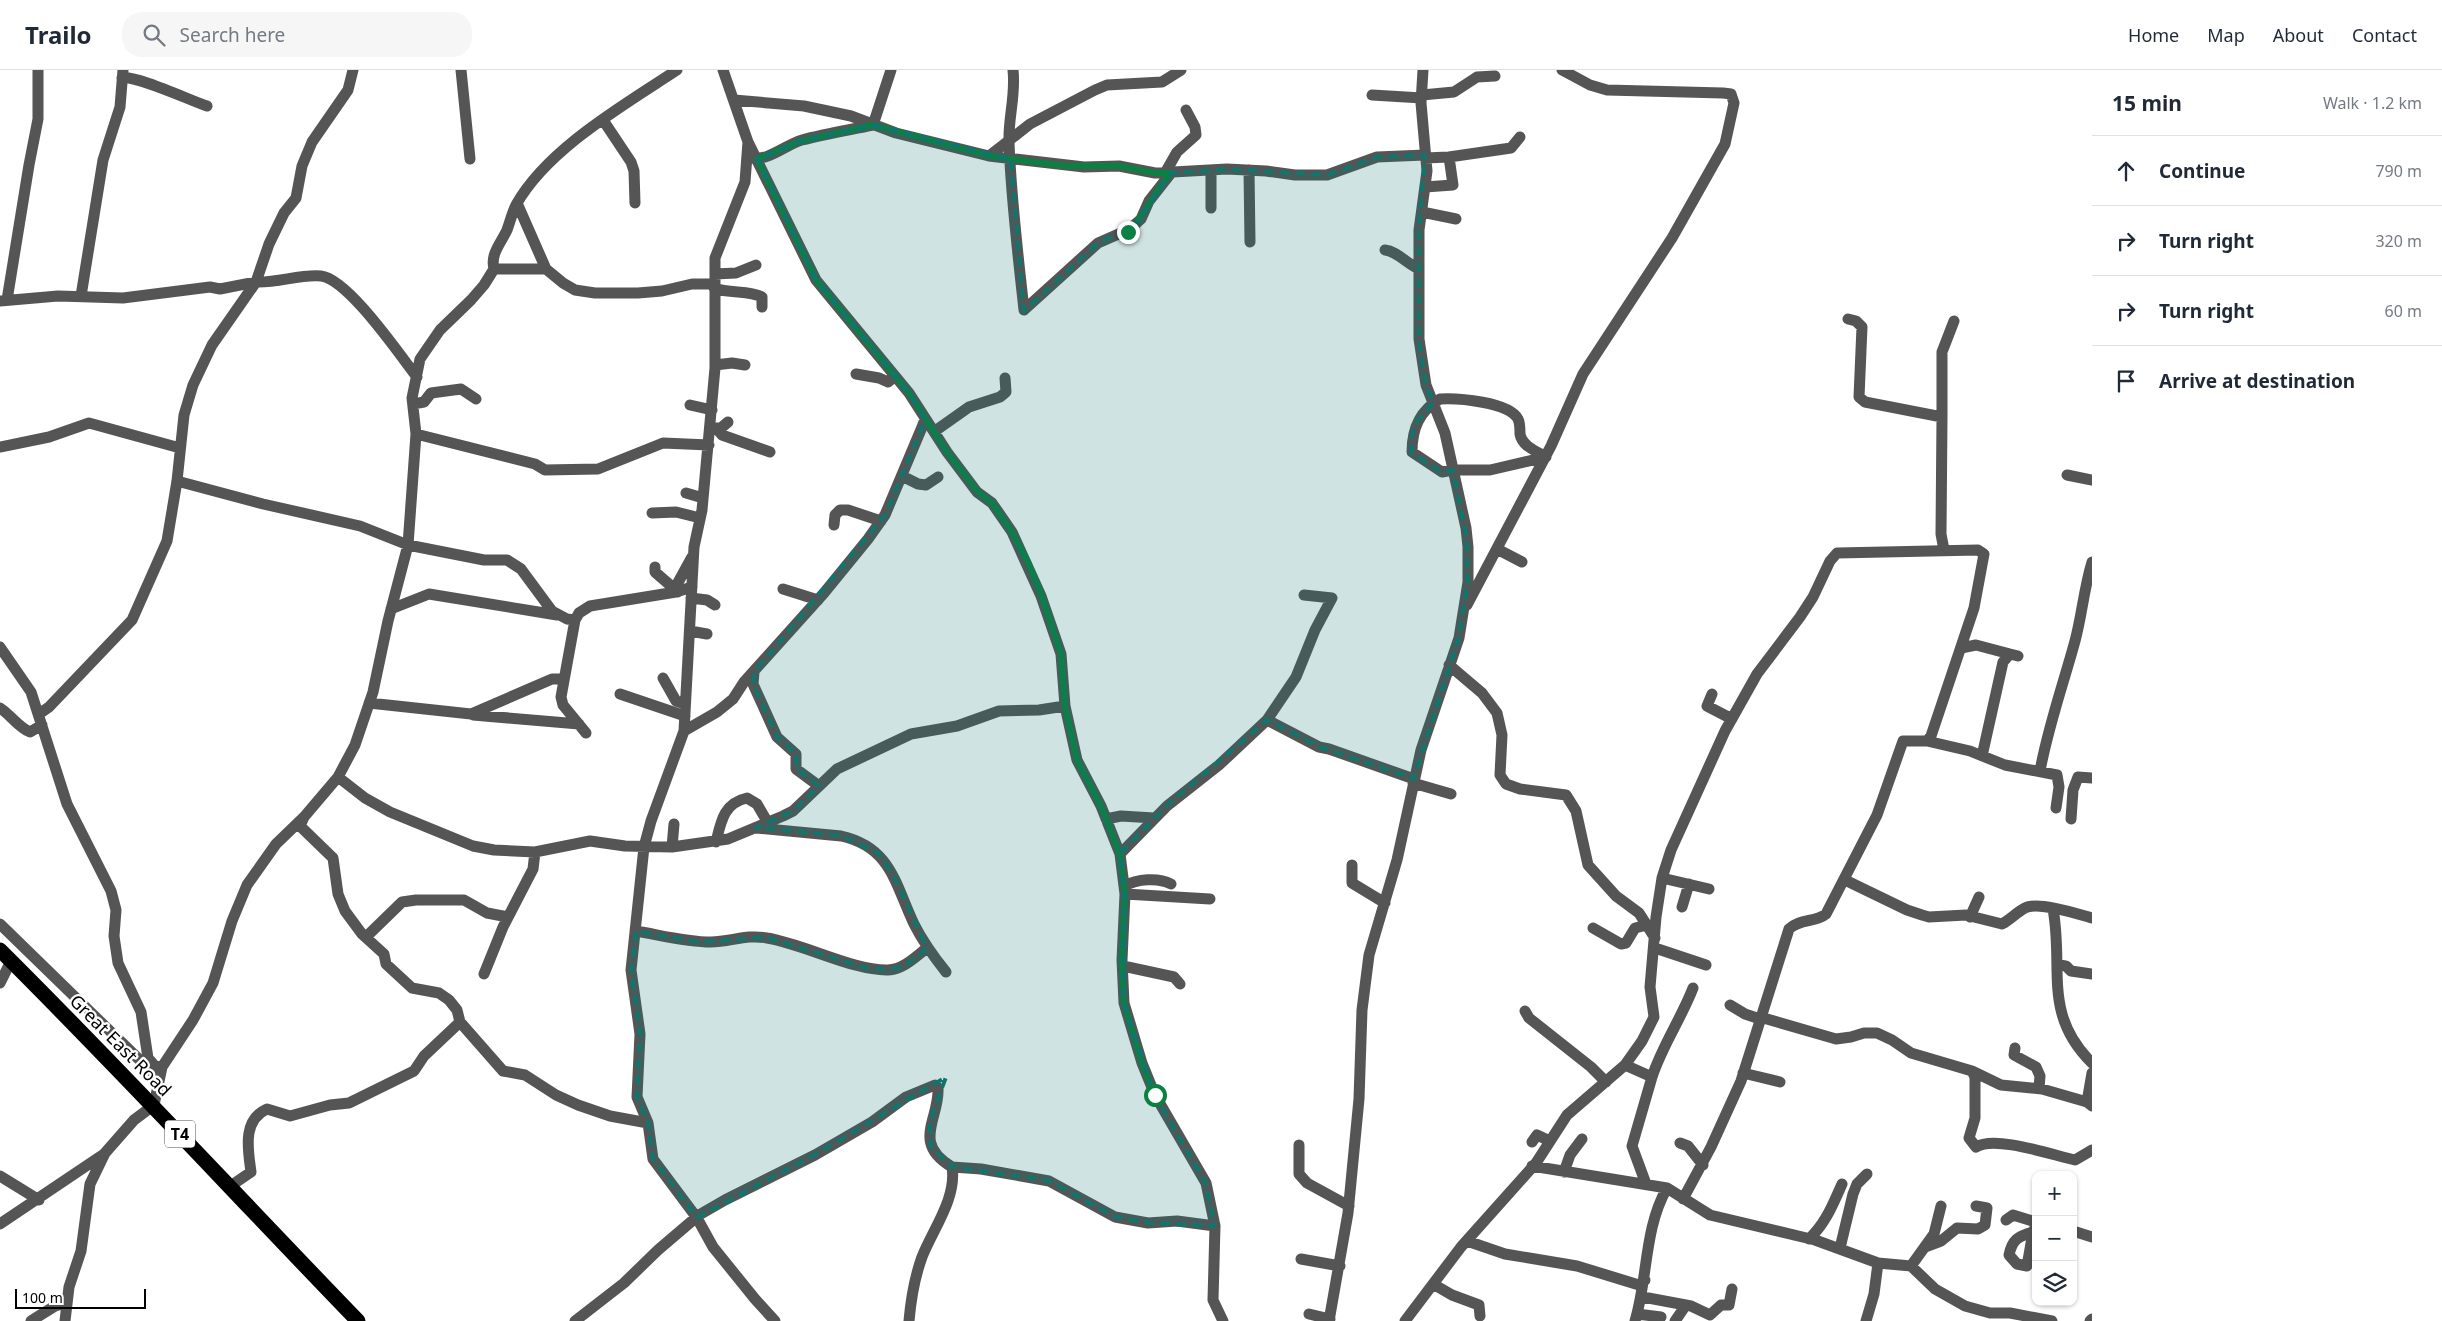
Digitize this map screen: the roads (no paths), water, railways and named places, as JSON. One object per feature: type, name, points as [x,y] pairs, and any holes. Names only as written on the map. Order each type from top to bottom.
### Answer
[{"type":"highway","name":"Great East Road","points":[[0,950],[154,1105],[229,1188],[358,1321]]},
{"type":"street","points":[[38,70],[38,120],[3,300],[81,296],[123,298],[210,288],[220,289],[256,282],[274,282],[320,276],[336,281],[382,332],[417,377]]},
{"type":"street","points":[[0,708],[13,716],[20,728],[30,732],[69,684],[99,656],[132,620],[166,541],[177,481],[184,415],[193,385],[212,345],[256,282],[269,244],[284,213],[296,198],[302,166],[312,142],[348,90],[353,70]]},
{"type":"street","points":[[461,70],[470,159]]},
{"type":"street","points":[[0,1224],[39,1200],[105,1153],[134,1120],[154,1105],[161,1080],[162,1067],[193,1020],[213,983],[232,921],[247,885],[276,844],[304,817],[338,777],[355,745],[369,703],[408,545],[416,434],[413,404],[420,359],[440,330],[484,285],[494,269],[493,264],[497,246],[507,230],[517,203],[547,165],[603,120],[676,70]]},
{"type":"street","points":[[724,70],[752,159],[816,280],[909,393],[947,452],[978,492],[992,503],[1012,532],[1028,562],[1042,596],[1061,654],[1065,706],[1077,760],[1106,818],[1120,854],[1124,890],[1124,1003],[1142,1063],[1155,1095],[1206,1183],[1215,1226],[1213,1300],[1223,1321]]},
{"type":"street","points":[[873,125],[891,70]]},
{"type":"street","points":[[1013,70],[1015,88],[1009,140],[1011,159],[1010,183],[1024,310],[1098,243],[1130,229],[1141,219],[1149,201],[1168,173],[1176,152],[1196,135],[1195,127],[1186,110]]},
{"type":"street","points":[[990,156],[1030,124],[1107,85],[1162,82],[1181,70]]},
{"type":"street","points":[[1309,1314],[1330,1320],[1349,1206],[1359,1099],[1365,982],[1369,955],[1397,860],[1421,750],[1458,638],[1468,582],[1468,547],[1453,470],[1445,433],[1426,385],[1419,339],[1419,269],[1425,187],[1423,70]]},
{"type":"street","points":[[1463,613],[1546,457],[1583,374],[1672,238],[1725,144],[1734,103],[1731,94],[1724,93],[1607,90],[1562,70]]},
{"type":"street","points":[[81,296],[103,160],[120,108],[122,74],[148,82],[165,91],[207,106]]},
{"type":"street","points":[[1372,95],[1422,97],[1454,92],[1477,77],[1495,76]]},
{"type":"street","points":[[734,100],[804,106],[851,116],[873,125],[990,156],[1084,167],[1119,166],[1149,173],[1249,170],[1295,175],[1327,175],[1377,157],[1449,157],[1511,148],[1520,137]]},
{"type":"street","points":[[603,120],[631,162],[634,171],[635,204]]},
{"type":"street","points":[[752,159],[800,141],[873,125]]},
{"type":"street","points":[[1425,187],[1452,185],[1449,157]]},
{"type":"street","points":[[752,159],[715,258],[713,428],[694,555],[684,731],[651,821],[644,847],[636,931],[630,970],[640,1034],[637,1097],[648,1123],[653,1159],[697,1218],[713,1247],[775,1321]]},
{"type":"street","points":[[1211,170],[1211,208]]},
{"type":"street","points":[[1249,170],[1250,242]]},
{"type":"street","points":[[517,203],[546,269],[575,290],[595,293],[662,292],[679,286],[715,282],[756,265]]},
{"type":"street","points":[[1422,212],[1456,219]]},
{"type":"street","points":[[1385,250],[1397,254],[1407,264],[1419,269]]},
{"type":"street","points":[[494,269],[546,269]]},
{"type":"street","points":[[715,282],[727,293],[756,293],[762,297],[762,307]]},
{"type":"street","points":[[1848,319],[1856,321],[1862,327],[1859,396],[1865,402],[1942,417]]},
{"type":"street","points":[[1944,550],[1941,534],[1942,352],[1954,321]]},
{"type":"street","points":[[715,365],[732,363],[745,365]]},
{"type":"street","points":[[856,374],[879,378],[888,382],[895,376]]},
{"type":"street","points":[[935,431],[969,407],[1006,392],[1005,378]]},
{"type":"street","points":[[413,404],[424,402],[431,393],[461,389],[476,399]]},
{"type":"street","points":[[1468,398],[1512,412],[1519,420],[1521,439],[1526,445],[1546,457],[1490,470],[1453,470],[1442,472],[1412,452],[1412,435],[1422,413],[1434,402],[1440,399],[1468,398]]},
{"type":"street","points":[[690,405],[712,410]]},
{"type":"street","points":[[684,731],[722,708],[733,699],[754,672],[818,600],[881,521],[926,420]]},
{"type":"street","points":[[713,428],[721,428],[728,422]]},
{"type":"street","points":[[0,447],[49,437],[89,423],[180,448]]},
{"type":"street","points":[[713,428],[722,435],[770,452]]},
{"type":"street","points":[[416,434],[535,464],[545,470],[598,469],[663,443],[709,445]]},
{"type":"street","points":[[2067,475],[2092,480]]},
{"type":"street","points":[[902,476],[926,486],[938,477]]},
{"type":"street","points":[[177,481],[263,504],[360,526],[408,545],[484,560],[507,560],[521,569],[552,611],[559,615]]},
{"type":"street","points":[[686,493],[703,498]]},
{"type":"street","points":[[834,525],[835,515],[840,510],[848,510],[881,521]]},
{"type":"street","points":[[652,513],[676,512],[700,518]]},
{"type":"street","points":[[1497,548],[1522,562]]},
{"type":"street","points":[[1405,1321],[1467,1240],[1532,1166],[1566,1115],[1625,1065],[1642,1041],[1654,1017],[1650,987],[1662,878],[1671,850],[1699,785],[1757,674],[1813,597],[1830,561],[1837,553],[1978,550],[1984,554],[1974,608],[1938,719],[1927,741]]},
{"type":"street","points":[[676,590],[694,555]]},
{"type":"street","points":[[2040,771],[2046,734],[2062,688],[2078,628],[2085,587],[2092,562]]},
{"type":"street","points":[[654,567],[655,572],[676,590]]},
{"type":"street","points":[[782,589],[818,600]]},
{"type":"street","points":[[369,703],[559,723],[583,729],[563,705],[561,697],[575,620],[579,613],[590,606],[676,590],[691,592],[715,605]]},
{"type":"street","points":[[391,609],[429,594],[559,615],[575,620]]},
{"type":"street","points":[[1120,854],[1154,818],[1219,765],[1268,720],[1296,677],[1315,630],[1332,598],[1304,595]]},
{"type":"street","points":[[690,631],[707,634]]},
{"type":"street","points":[[1961,648],[1976,645],[2014,655],[2003,662],[1982,756]]},
{"type":"street","points":[[0,647],[31,692],[67,804],[111,892],[116,910],[114,936],[118,963],[141,1012],[148,1058],[156,1066],[162,1067]]},
{"type":"street","points":[[1449,665],[1482,693],[1497,713],[1502,735],[1500,774],[1506,784],[1520,789],[1566,796],[1576,811],[1588,865],[1616,896],[1639,913],[1655,943],[1706,965]]},
{"type":"street","points":[[754,672],[753,684],[777,737],[796,754],[796,769],[819,786]]},
{"type":"street","points":[[663,678],[676,701],[685,704]]},
{"type":"street","points":[[471,714],[552,679],[564,679]]},
{"type":"street","points":[[620,694],[685,716]]},
{"type":"street","points":[[1712,694],[1707,706],[1732,719]]},
{"type":"street","points":[[559,723],[563,705]]},
{"type":"street","points":[[338,777],[365,798],[390,812],[472,846],[494,850],[535,852],[590,841],[644,847],[716,842],[756,828],[792,812],[837,769],[850,761],[912,734],[957,726],[999,711],[1038,710],[1065,706]]},
{"type":"street","points":[[1268,720],[1319,747],[1329,748],[1451,794]]},
{"type":"street","points":[[1683,1199],[1703,1165],[1743,1073],[1789,929],[1796,922],[1822,918],[1826,914],[1845,880],[1886,793],[1903,741],[1927,741],[1982,756],[2005,765],[2057,775],[2059,787],[2056,808]]},
{"type":"street","points":[[2071,819],[2073,790],[2078,777],[2092,778]]},
{"type":"street","points":[[716,842],[726,809],[738,800],[747,798],[757,804],[768,823]]},
{"type":"street","points":[[1106,818],[1121,816],[1154,818]]},
{"type":"street","points":[[304,817],[300,826],[333,858],[338,894],[345,911],[366,937],[384,954],[386,964],[412,988],[439,994],[449,1000],[457,1010],[460,1022],[503,1071],[525,1076],[556,1095],[586,1108],[610,1116],[648,1123]]},
{"type":"street","points":[[672,846],[674,824]]},
{"type":"street","points":[[756,828],[846,837],[879,854],[895,879],[927,948],[946,972]]},
{"type":"street","points":[[484,974],[508,917],[533,869],[535,852]]},
{"type":"street","points":[[1352,865],[1352,883],[1385,903]]},
{"type":"street","points":[[1662,878],[1709,889]]},
{"type":"street","points":[[1124,890],[1132,882],[1150,880],[1165,881],[1171,884]]},
{"type":"street","points":[[1845,880],[1907,910],[1929,917],[1960,915],[2002,924],[2013,918],[2025,907],[2038,906],[2092,918]]},
{"type":"street","points":[[1682,907],[1689,884]]},
{"type":"street","points":[[1124,890],[1210,899]]},
{"type":"street","points":[[1970,917],[1979,897]]},
{"type":"street","points":[[366,937],[402,902],[416,900],[464,900],[486,913],[508,917]]},
{"type":"street","points":[[2053,909],[2057,964],[2056,989],[2060,1009],[2075,1045],[2092,1062]]},
{"type":"street","points":[[0,924],[161,1080]]},
{"type":"street","points":[[1593,928],[1621,944],[1626,943],[1635,928],[1646,925]]},
{"type":"street","points":[[636,931],[706,942],[746,936],[766,938],[801,945],[867,968],[887,970],[904,966],[927,948]]},
{"type":"street","points":[[0,984],[11,961]]},
{"type":"street","points":[[2057,964],[2066,966],[2071,971],[2092,974]]},
{"type":"street","points":[[1123,966],[1174,978],[1180,984]]},
{"type":"street","points":[[1646,1184],[1632,1146],[1640,1111],[1652,1085],[1652,1078],[1658,1059],[1686,1007],[1693,988]]},
{"type":"street","points":[[1730,1005],[1745,1014],[1836,1039],[1851,1038],[1864,1033],[1877,1034],[1892,1040],[1912,1053],[1972,1071],[2001,1085],[2039,1088],[2090,1104],[2092,1073]]},
{"type":"street","points":[[1525,1011],[1529,1018],[1591,1067],[1606,1082]]},
{"type":"street","points":[[229,1188],[252,1172],[248,1141],[251,1124],[262,1111],[267,1109],[290,1116],[349,1103],[414,1071],[424,1056],[460,1022]]},
{"type":"street","points":[[2015,1048],[2014,1055],[2036,1067],[2040,1076],[2039,1088]]},
{"type":"street","points":[[1625,1065],[1652,1078]]},
{"type":"street","points":[[1972,1071],[1975,1077],[1975,1118],[1969,1138],[1976,1147],[1983,1142],[2009,1145],[2075,1160],[2092,1150]]},
{"type":"street","points":[[1743,1073],[1780,1082]]},
{"type":"street","points":[[575,1321],[624,1283],[658,1250],[697,1218],[725,1200],[815,1155],[872,1122],[906,1097],[930,1086],[937,1086],[939,1090],[930,1120],[932,1148],[944,1162],[952,1167],[980,1169],[1049,1180],[1115,1217],[1148,1223],[1177,1221],[1215,1226]]},
{"type":"street","points":[[1532,1142],[1537,1135],[1550,1141]]},
{"type":"street","points":[[1564,1172],[1570,1155],[1582,1139]]},
{"type":"street","points":[[1680,1143],[1688,1146],[1703,1165]]},
{"type":"street","points":[[1299,1145],[1299,1174],[1307,1183],[1349,1206]]},
{"type":"street","points":[[65,1321],[66,1303],[81,1251],[90,1184],[105,1153]]},
{"type":"street","points":[[1532,1166],[1667,1188],[1710,1215],[1731,1222],[1810,1239],[1878,1263],[1911,1266],[1935,1290],[1965,1306],[1993,1317],[2010,1312],[2052,1321]]},
{"type":"street","points":[[909,1321],[912,1288],[923,1256],[950,1195],[954,1178],[952,1167]]},
{"type":"street","points":[[1840,1248],[1853,1194],[1857,1184],[1867,1174]]},
{"type":"street","points":[[0,1176],[39,1200]]},
{"type":"street","points":[[1810,1239],[1820,1229],[1842,1184]]},
{"type":"street","points":[[1661,1318],[1636,1318],[1643,1297],[1656,1212],[1667,1188]]},
{"type":"street","points":[[1911,1266],[1934,1234],[1942,1206]]},
{"type":"street","points":[[1926,1247],[1941,1241],[1957,1228],[1978,1229],[1985,1225],[1987,1208],[1976,1206]]},
{"type":"street","points":[[2006,1220],[2013,1215],[2032,1225]]},
{"type":"street","points":[[2077,1232],[2092,1237]]},
{"type":"street","points":[[1467,1240],[1505,1254],[1577,1266],[1639,1285],[1645,1280]]},
{"type":"street","points":[[1301,1259],[1340,1266]]},
{"type":"street","points":[[1866,1321],[1874,1294],[1878,1263]]},
{"type":"street","points":[[1433,1284],[1452,1295],[1479,1305],[1480,1316]]},
{"type":"street","points":[[1643,1297],[1702,1309],[1712,1318],[1721,1305],[1729,1305],[1732,1289]]},
{"type":"street","points":[[31,1321],[55,1306],[66,1303]]},
{"type":"street","points":[[1675,1321],[1686,1305]]}]
